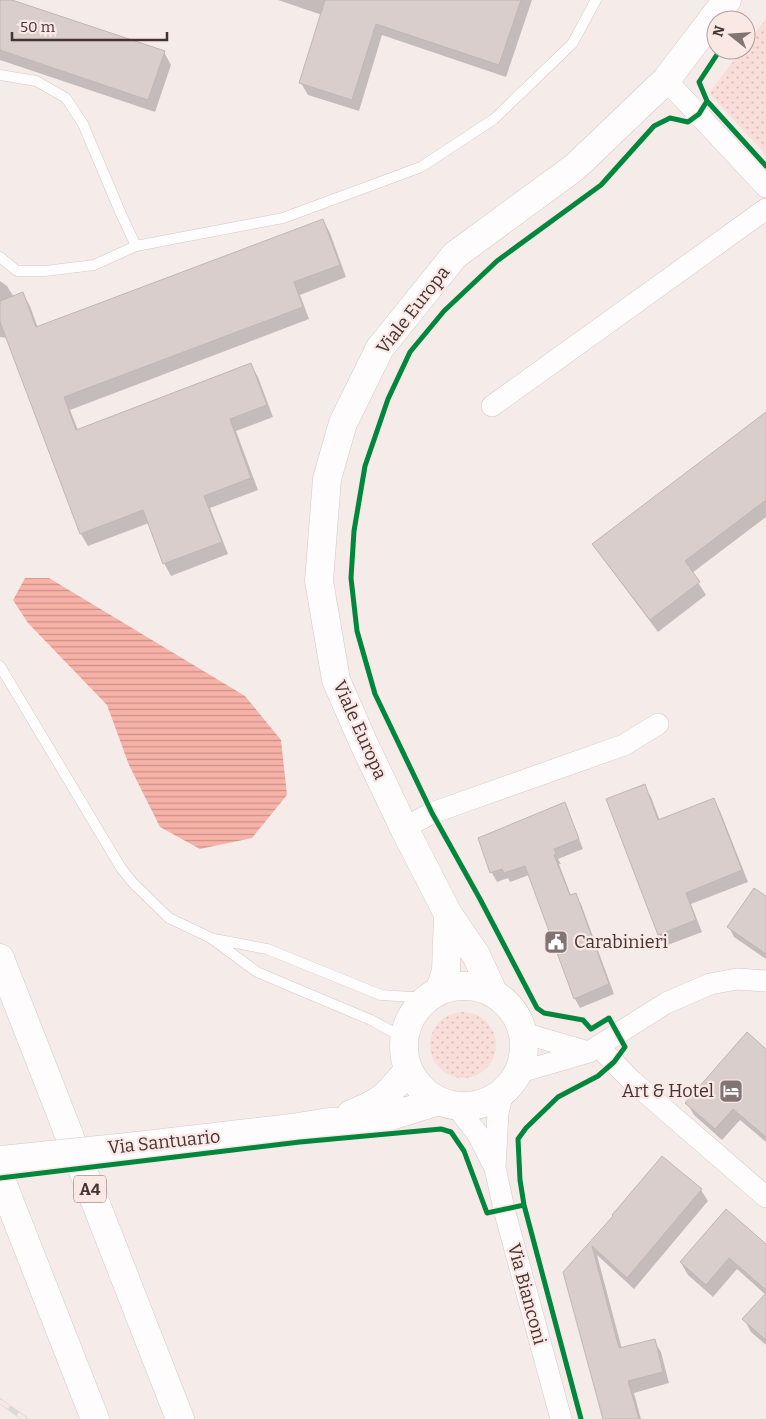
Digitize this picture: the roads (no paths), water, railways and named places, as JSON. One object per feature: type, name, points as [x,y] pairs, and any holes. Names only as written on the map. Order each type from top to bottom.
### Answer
[{"type":"main road","name":"Viale Europa","points":[[494,994],[476,955],[448,914],[404,828],[336,680],[319,581],[327,479],[343,423],[380,348],[455,255],[575,167],[666,80],[727,0]]},
{"type":"main road","name":"Viale Europa","points":[[434,994],[446,971],[448,914]]},
{"type":"main road","name":"A4","points":[[0,958],[180,1419]]},
{"type":"main road","points":[[448,1104],[426,1093],[416,1083],[408,1070],[404,1054],[404,1038],[408,1023],[416,1009],[434,994],[458,986],[476,987],[494,994],[507,1004],[517,1017],[522,1033],[524,1053],[510,1082]]},
{"type":"main road","name":"Via Santuario","points":[[329,1122],[373,1106],[390,1093],[408,1070]]},
{"type":"main road","name":"Via Santuario","points":[[0,1160],[137,1146],[329,1122],[375,1121],[448,1104],[473,1106],[489,1101],[510,1082]]},
{"type":"main road","points":[[0,1177],[95,1419]]},
{"type":"street","points":[[666,80],[766,186]]},
{"type":"street","points":[[492,406],[766,209]]},
{"type":"street","points":[[404,828],[432,813],[624,745],[658,724]]},
{"type":"street","name":"Via Santuario","points":[[510,1082],[593,1049],[666,1003],[710,984],[737,979],[766,981]]},
{"type":"street","points":[[522,1033],[593,1049],[766,1197]]},
{"type":"street","name":"Via Bianconi","points":[[495,1168],[498,1113],[510,1082]]},
{"type":"street","name":"Via Bianconi","points":[[448,1104],[477,1133],[495,1168],[504,1210],[561,1419]]},
{"type":"lane","points":[[0,257],[17,271],[45,271],[94,264],[136,246],[283,218],[421,167],[502,113],[572,44],[596,0]]},
{"type":"lane","points":[[0,75],[36,81],[66,98],[84,124],[136,246]]},
{"type":"lane","points":[[0,666],[122,868],[133,884],[169,918],[211,938],[257,972],[371,1020],[404,1038]]},
{"type":"lane","points":[[211,938],[267,949],[382,994],[434,994]]},
{"type":"railway","points":[[0,1401],[25,1419]]},
{"type":"place","name":"Carabinieri","points":[[556,942]]},
{"type":"place","name":"Art & Hotel","points":[[731,1091]]}]
